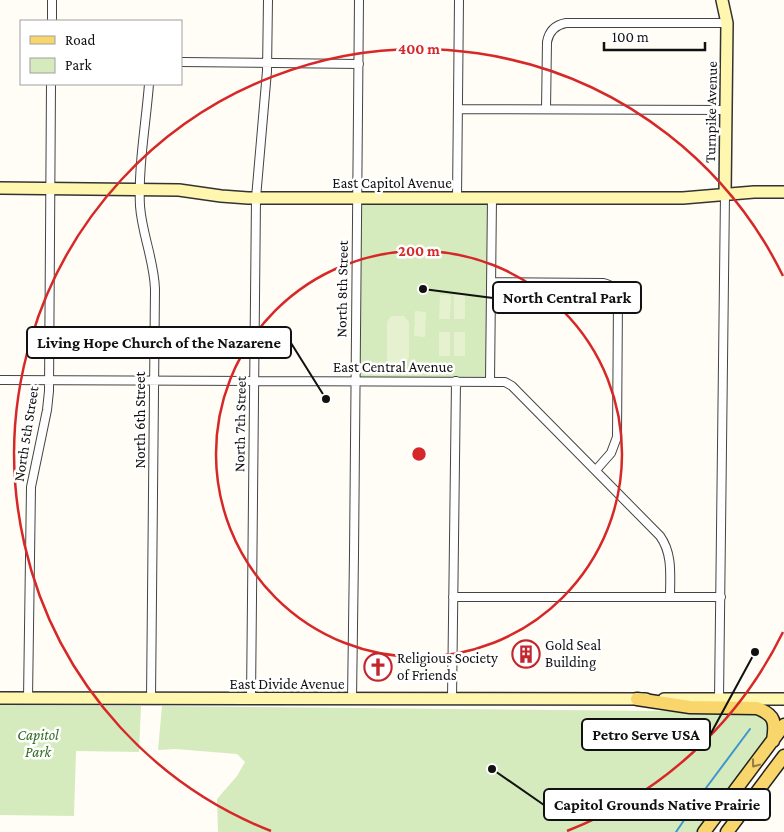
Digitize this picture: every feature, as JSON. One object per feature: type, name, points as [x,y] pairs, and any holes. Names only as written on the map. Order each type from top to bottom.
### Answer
[{"type":"main road","points":[[637,699],[690,707],[757,708],[765,711],[773,719],[775,725],[772,740]]},
{"type":"main road","points":[[704,832],[784,725]]},
{"type":"main road","points":[[727,832],[784,756]]},
{"type":"street","points":[[52,0],[52,20]]},
{"type":"street","name":"North 7th Street","points":[[251,699],[256,198],[267,62],[268,0]]},
{"type":"street","name":"North 8th Street","points":[[352,699],[359,0]]},
{"type":"street","points":[[457,198],[460,0]]},
{"type":"street","name":"Turnpike Avenue","points":[[722,0],[727,23],[725,194]]},
{"type":"street","points":[[546,109],[547,42],[550,32],[556,26],[566,23],[727,23]]},
{"type":"street","points":[[182,62],[359,64]]},
{"type":"street","name":"North 5th Street","points":[[28,699],[31,487],[47,410],[49,380],[52,85]]},
{"type":"street","name":"North 6th Street","points":[[149,85],[140,189],[141,214],[155,283],[151,699]]},
{"type":"street","points":[[458,109],[726,110]]},
{"type":"street","name":"East Capitol Avenue","points":[[0,188],[179,190],[229,197],[256,198],[683,198],[754,192],[784,192]]},
{"type":"street","points":[[720,699],[725,194]]},
{"type":"street","points":[[490,381],[492,198]]},
{"type":"street","points":[[491,282],[603,283],[612,286],[616,292],[618,299],[617,436],[611,453],[596,470]]},
{"type":"street","name":"East Central Avenue","points":[[0,380],[505,382],[512,386],[596,470],[662,540],[670,560],[670,596]]},
{"type":"street","points":[[452,699],[456,381]]},
{"type":"street","points":[[453,597],[721,596]]},
{"type":"street","name":"East Divide Avenue","points":[[0,698],[784,699]]},
{"type":"green space","points":[[357,198],[492,198],[490,381],[355,380]]},
{"type":"green space","points":[[440,295],[451,295],[450,319],[439,319]]},
{"type":"green space","points":[[454,295],[465,295],[465,319],[454,319]]},
{"type":"green space","points":[[415,311],[426,312],[425,337],[414,336]]},
{"type":"green space","points":[[391,316],[404,316],[409,322],[409,357],[405,363],[399,365],[387,360],[387,322]]},
{"type":"green space","points":[[439,332],[450,332],[450,356],[439,356]]},
{"type":"green space","points":[[454,332],[465,332],[465,356],[454,356]]},
{"type":"green space","name":"Capitol Park","points":[[0,705],[141,706],[139,752],[76,751],[74,816],[0,815]]},
{"type":"green space","points":[[162,706],[760,712],[772,721],[771,732],[697,832],[218,832],[217,799],[237,776],[245,762],[237,754],[175,749],[158,750]]},
{"type":"waterway","points":[[676,832],[750,729]]},
{"type":"place","name":"North Central Park","points":[[423,289]]},
{"type":"place","name":"Living Hope Church of the Nazarene","points":[[326,399]]},
{"type":"place","name":"Petro Serve USA","points":[[755,652]]},
{"type":"place","name":"Gold Seal Building","points":[[526,654]]},
{"type":"place","name":"Religious Society of Friends","points":[[378,667]]},
{"type":"place","name":"Capitol Grounds Native Prairie","points":[[492,769]]}]
